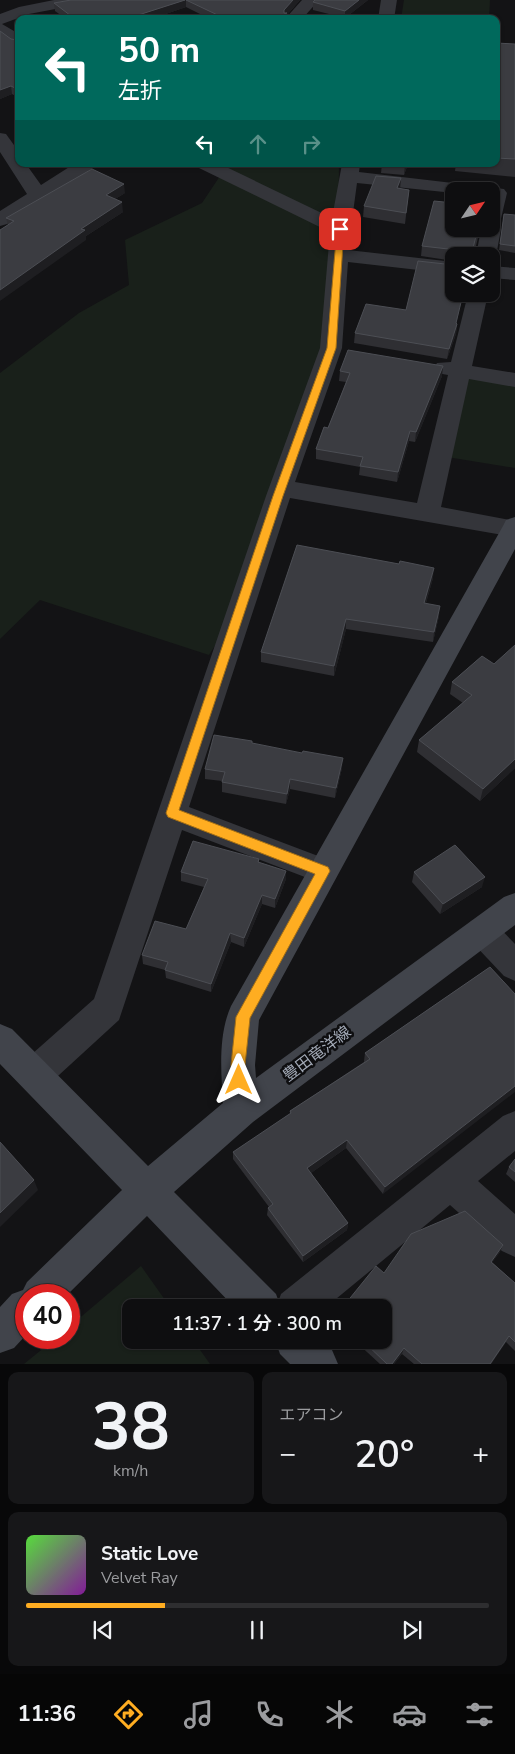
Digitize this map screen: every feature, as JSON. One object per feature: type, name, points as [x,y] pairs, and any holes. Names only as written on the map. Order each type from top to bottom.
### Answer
[{"type":"street","points":[[0,20],[21,5],[81,0]]},
{"type":"street","points":[[297,15],[312,0]]},
{"type":"street","points":[[387,15],[389,0]]},
{"type":"street","points":[[0,29],[15,39]]},
{"type":"street","points":[[0,138],[15,161]]},
{"type":"street","points":[[19,167],[37,194]]},
{"type":"street","points":[[0,220],[37,194],[81,167]]},
{"type":"street","points":[[211,167],[339,242],[445,266]]},
{"type":"street","points":[[34,1074],[107,1009],[281,488],[340,349],[339,242],[350,170],[445,185]]},
{"type":"street","points":[[500,273],[515,274]]},
{"type":"street","points":[[427,514],[476,302]]},
{"type":"street","points":[[424,364],[515,380]]},
{"type":"street","points":[[241,1110],[238,1065],[243,1017],[514,527],[427,514],[281,488]]},
{"type":"street","points":[[172,813],[323,871]]},
{"type":"street","name":"豊田竜洋線","points":[[51,1284],[146,1192],[241,1110],[515,907]]},
{"type":"street","points":[[482,931],[515,966]]},
{"type":"street","points":[[0,1040],[146,1192],[253,1299]]},
{"type":"street","points":[[306,1299],[515,1128]]},
{"type":"street","points":[[450,1181],[515,1238]]},
{"type":"street","points":[[0,1334],[15,1319]]},
{"type":"street","points":[[303,1349],[318,1364]]},
{"type":"shaded area","points":[[404,0],[490,0],[489,15],[402,15]]},
{"type":"shaded area","points":[[226,167],[339,167],[338,255],[331,348],[242,603],[209,655],[40,600],[0,639],[0,373],[79,313],[129,285],[125,240],[202,203]]},
{"type":"shaded area","points":[[470,372],[515,380],[515,468],[441,456]]},
{"type":"shaded area","points":[[141,1266],[164,1299],[122,1299],[122,1349],[199,1349],[210,1364],[24,1364],[42,1349],[80,1349],[80,1318]]},
{"type":"building","points":[[71,0],[185,0],[138,15],[70,15],[54,3]]},
{"type":"building","points":[[186,0],[293,0],[284,10],[284,13],[287,13],[283,15],[218,15]]},
{"type":"building","points":[[315,0],[359,0],[345,11],[313,2]]},
{"type":"building","points":[[0,31],[15,40],[15,88],[11,86],[0,90]]},
{"type":"building","points":[[500,43],[515,44],[515,159],[500,158]]},
{"type":"building","points":[[92,169],[124,184],[106,195],[122,202],[81,229],[85,230],[0,290],[0,230],[14,221],[6,218]]},
{"type":"building","points":[[376,176],[401,178],[397,188],[409,190],[406,213],[364,206]]},
{"type":"building","points":[[434,201],[445,202],[445,238],[476,238],[473,247],[445,247],[445,249],[422,246]]},
{"type":"building","points":[[504,214],[515,215],[515,246],[500,244]]},
{"type":"building","points":[[418,261],[445,264],[445,302],[461,302],[457,324],[449,349],[355,333],[366,304],[406,310]]},
{"type":"building","points":[[348,350],[443,366],[416,432],[410,431],[398,472],[360,466],[363,457],[316,449],[324,427],[328,428],[350,373],[340,371]]},
{"type":"building","points":[[297,545],[399,564],[400,561],[434,568],[424,603],[440,606],[434,632],[346,619],[334,666],[261,652]]},
{"type":"building","points":[[515,645],[515,759],[483,789],[419,740],[472,695],[452,682],[482,656],[494,664]]},
{"type":"building","points":[[214,735],[252,741],[252,743],[302,753],[303,751],[343,758],[336,788],[290,779],[287,794],[222,782],[225,772],[205,769]]},
{"type":"building","points":[[193,841],[259,859],[258,862],[286,871],[275,899],[262,895],[244,938],[230,933],[211,984],[165,970],[168,962],[142,955],[155,921],[186,929],[208,879],[181,872]]},
{"type":"building","points":[[455,845],[485,877],[443,904],[414,872]]},
{"type":"building","points":[[490,967],[515,994],[515,1086],[385,1187],[347,1140],[307,1168],[348,1223],[303,1256],[268,1208],[273,1204],[233,1152],[291,1113],[290,1111],[370,1059],[365,1053]]},
{"type":"building","points":[[0,1142],[34,1180],[0,1213]]},
{"type":"building","points":[[515,1159],[515,1172],[509,1167]]},
{"type":"building","points":[[465,1211],[503,1245],[491,1262],[515,1283],[515,1342],[509,1336],[490,1364],[422,1364],[404,1348],[392,1364],[387,1364],[371,1349],[392,1349],[392,1299],[349,1299],[376,1266],[384,1273],[411,1234]]},
{"type":"route","points":[[239,1080],[238,1065],[243,1017],[323,871],[172,813],[278,496],[331,348],[340,229]]}]
